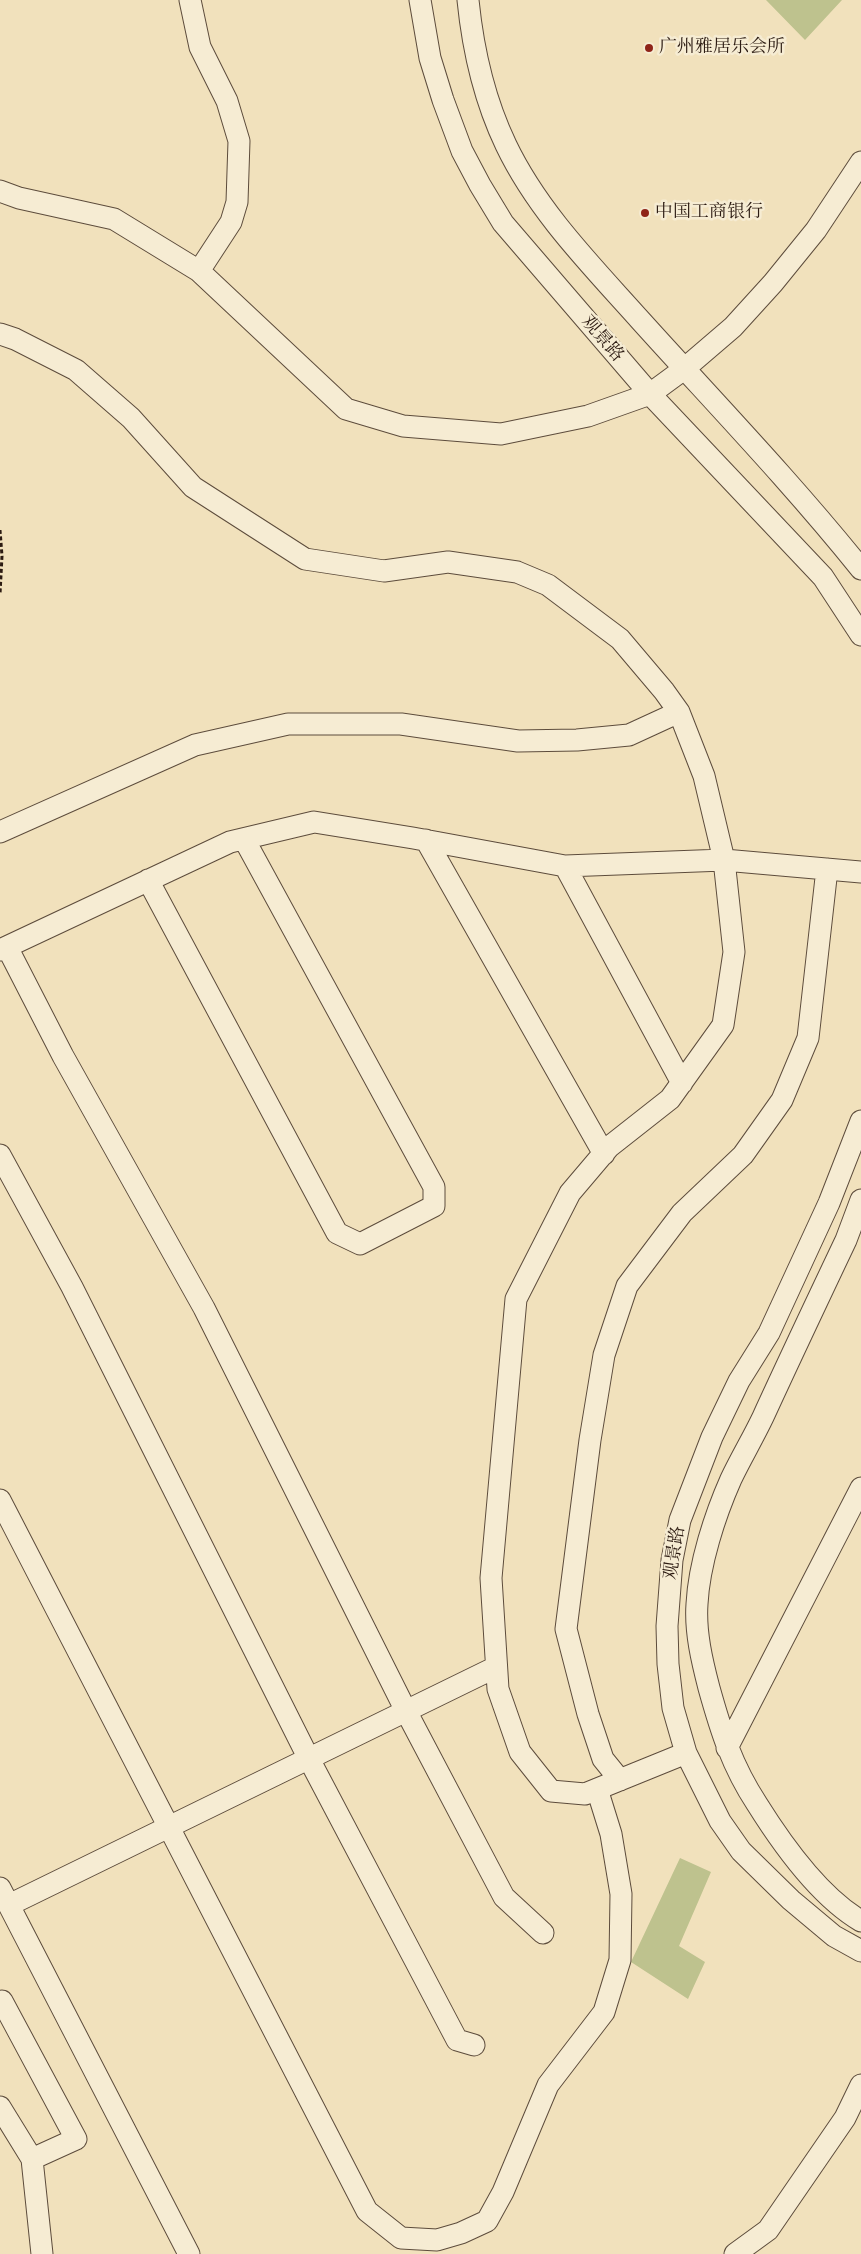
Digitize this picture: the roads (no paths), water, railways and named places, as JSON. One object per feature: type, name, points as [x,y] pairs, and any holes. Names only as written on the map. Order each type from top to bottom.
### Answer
[{"type":"street","points":[[190,0],[200,47],[227,101],[239,141],[238,202],[231,222],[199,271]]},
{"type":"street","name":"观景路","points":[[420,0],[430,58],[462,151],[503,222],[650,394],[823,577],[861,635]]},
{"type":"street","points":[[468,0],[476,57],[486,98],[506,145],[530,189],[577,249],[830,531],[861,569]]},
{"type":"street","points":[[0,191],[19,198],[114,219],[199,271],[346,409],[403,426],[501,434],[588,416],[650,394],[684,369],[733,327],[773,282],[816,230],[861,162]]},
{"type":"street","points":[[0,334],[15,339],[76,370],[131,418],[193,487],[305,559],[384,571],[448,562],[516,572],[548,585],[620,639],[678,712],[704,776],[724,860],[734,952],[723,1025],[670,1099],[609,1147],[570,1193],[516,1299],[491,1578],[498,1689],[520,1752],[551,1791],[585,1794],[686,1753]]},
{"type":"street","points":[[0,832],[195,745],[288,724],[401,724],[518,741],[577,740],[629,735],[678,712]]},
{"type":"street","points":[[543,1933],[504,1897],[406,1711],[204,1308],[3,948],[230,842],[314,822],[426,840],[565,866],[724,860],[861,872]]},
{"type":"street","points":[[148,880],[337,1233],[360,1244],[434,1206],[434,1188],[244,839]]},
{"type":"street","points":[[426,840],[604,1154]]},
{"type":"street","points":[[565,866],[682,1083]]},
{"type":"street","points":[[620,1780],[604,1759],[588,1714],[566,1629],[587,1458],[604,1355],[627,1286],[682,1214],[743,1155],[782,1100],[808,1038],[826,869]]},
{"type":"street","name":"观景路","points":[[861,1121],[829,1204],[769,1333],[740,1381],[720,1421],[680,1520],[672,1560],[667,1626],[668,1664],[673,1708],[686,1753],[720,1820],[741,1851],[791,1900],[834,1936],[861,1951]]},
{"type":"street","points":[[0,1155],[72,1287],[309,1759],[457,2040],[474,2045]]},
{"type":"street","name":"观景路","points":[[861,1200],[842,1248],[731,1480],[710,1540],[701,1573],[696,1605],[703,1665],[718,1724],[744,1783],[791,1852],[822,1889],[852,1916],[861,1921]]},
{"type":"street","points":[[727,1748],[861,1488]]},
{"type":"street","points":[[0,1500],[367,2212],[401,2238],[437,2240],[461,2233],[486,2221],[503,2192],[548,2085],[604,2012],[620,1960],[621,1894],[611,1834],[598,1789]]},
{"type":"street","points":[[189,2254],[4,1897],[168,1828],[496,1667]]},
{"type":"street","points":[[0,2002],[2,2001],[76,2139],[32,2159]]},
{"type":"street","points":[[735,2254],[768,2230],[845,2118],[861,2085]]},
{"type":"street","points":[[0,2107],[32,2159],[42,2254]]},
{"type":"place","name":"广州雅居乐会所","points":[[649,48]]},
{"type":"place","name":"中国工商银行","points":[[645,213]]}]
